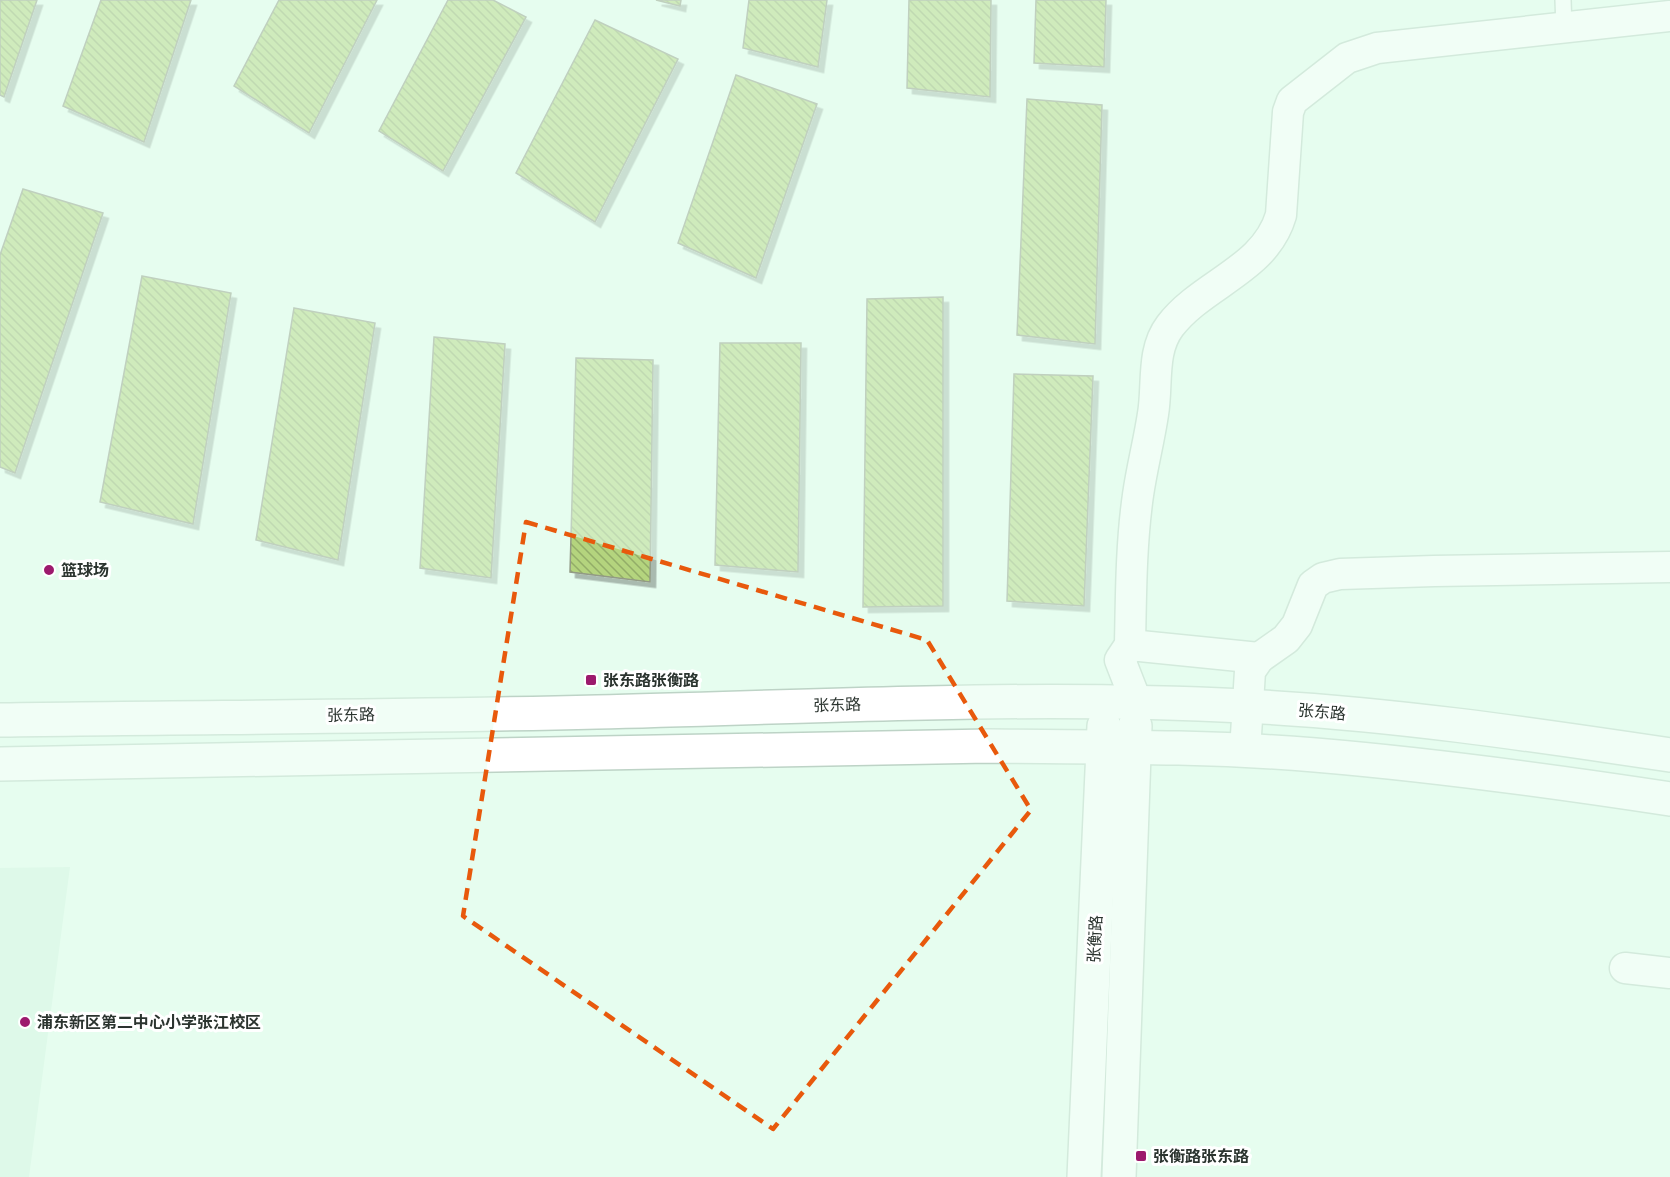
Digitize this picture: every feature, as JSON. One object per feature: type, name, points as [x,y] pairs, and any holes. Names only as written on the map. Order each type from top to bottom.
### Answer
[{"type":"main road","name":"张东路","points":[[0,720],[596,712],[989,700],[1120,701],[1248,706],[1517,732],[1670,755]]},
{"type":"main road","name":"张衡路","points":[[1119,1177],[1120,701]]},
{"type":"main road","points":[[0,764],[989,746],[1119,747],[1315,755],[1512,775],[1670,799]]},
{"type":"main road","name":"张衡路","points":[[1084,1177],[1119,747]]},
{"type":"street","points":[[1120,701],[1120,660],[1130,645],[1138,496],[1154,412],[1160,346],[1169,328],[1184,310],[1251,260],[1268,244],[1276,231],[1281,215],[1288,112],[1292,101],[1347,58],[1377,48],[1563,14],[1670,16]]},
{"type":"street","points":[[1245,751],[1251,671],[1259,658],[1286,639],[1297,625],[1313,585],[1323,578],[1340,574],[1670,567]]},
{"type":"street","points":[[1130,645],[1259,658]]},
{"type":"street","points":[[1625,968],[1670,973]]},
{"type":"highlighted area","points":[[526,522],[927,640],[1031,810],[773,1129],[463,916]]},
{"type":"shaded area","name":"浦东新区第二中心小学张江校区","points":[[70,867],[29,1177],[0,1177],[0,868]]},
{"type":"building","points":[[0,0],[37,0],[4,97],[0,95]]},
{"type":"building","points":[[101,0],[191,0],[144,142],[63,106]]},
{"type":"building","points":[[279,0],[377,0],[309,133],[234,86]]},
{"type":"building","points":[[448,0],[493,0],[526,17],[443,171],[379,131]]},
{"type":"building","points":[[656,0],[681,0],[680,6]]},
{"type":"building","points":[[749,0],[827,0],[818,67],[743,48]]},
{"type":"building","points":[[909,0],[991,0],[990,97],[907,88]]},
{"type":"building","points":[[1036,0],[1106,0],[1104,67],[1034,63]]},
{"type":"building","points":[[595,20],[678,59],[595,222],[516,173]]},
{"type":"building","points":[[736,75],[817,104],[756,278],[678,243]]},
{"type":"building","points":[[1027,99],[1102,105],[1095,344],[1017,335]]},
{"type":"building","points":[[23,189],[103,213],[15,473],[0,467],[0,255]]},
{"type":"building","points":[[142,276],[231,293],[193,524],[100,502]]},
{"type":"building","points":[[943,297],[943,606],[863,607],[867,299]]},
{"type":"building","points":[[294,308],[375,323],[338,560],[256,540]]},
{"type":"building","points":[[434,337],[505,344],[491,578],[420,568]]},
{"type":"building","points":[[720,343],[801,343],[798,572],[715,565]]},
{"type":"building","points":[[576,358],[653,360],[650,582],[570,572]]},
{"type":"building","points":[[1014,374],[1093,376],[1084,606],[1007,601]]},
{"type":"place","name":"篮球场","points":[[49,570]]},
{"type":"place","name":"张东路张衡路","points":[[591,680]]},
{"type":"place","name":"浦东新区第二中心小学张江校区","points":[[25,1022]]},
{"type":"place","name":"张衡路张东路","points":[[1141,1156]]}]
